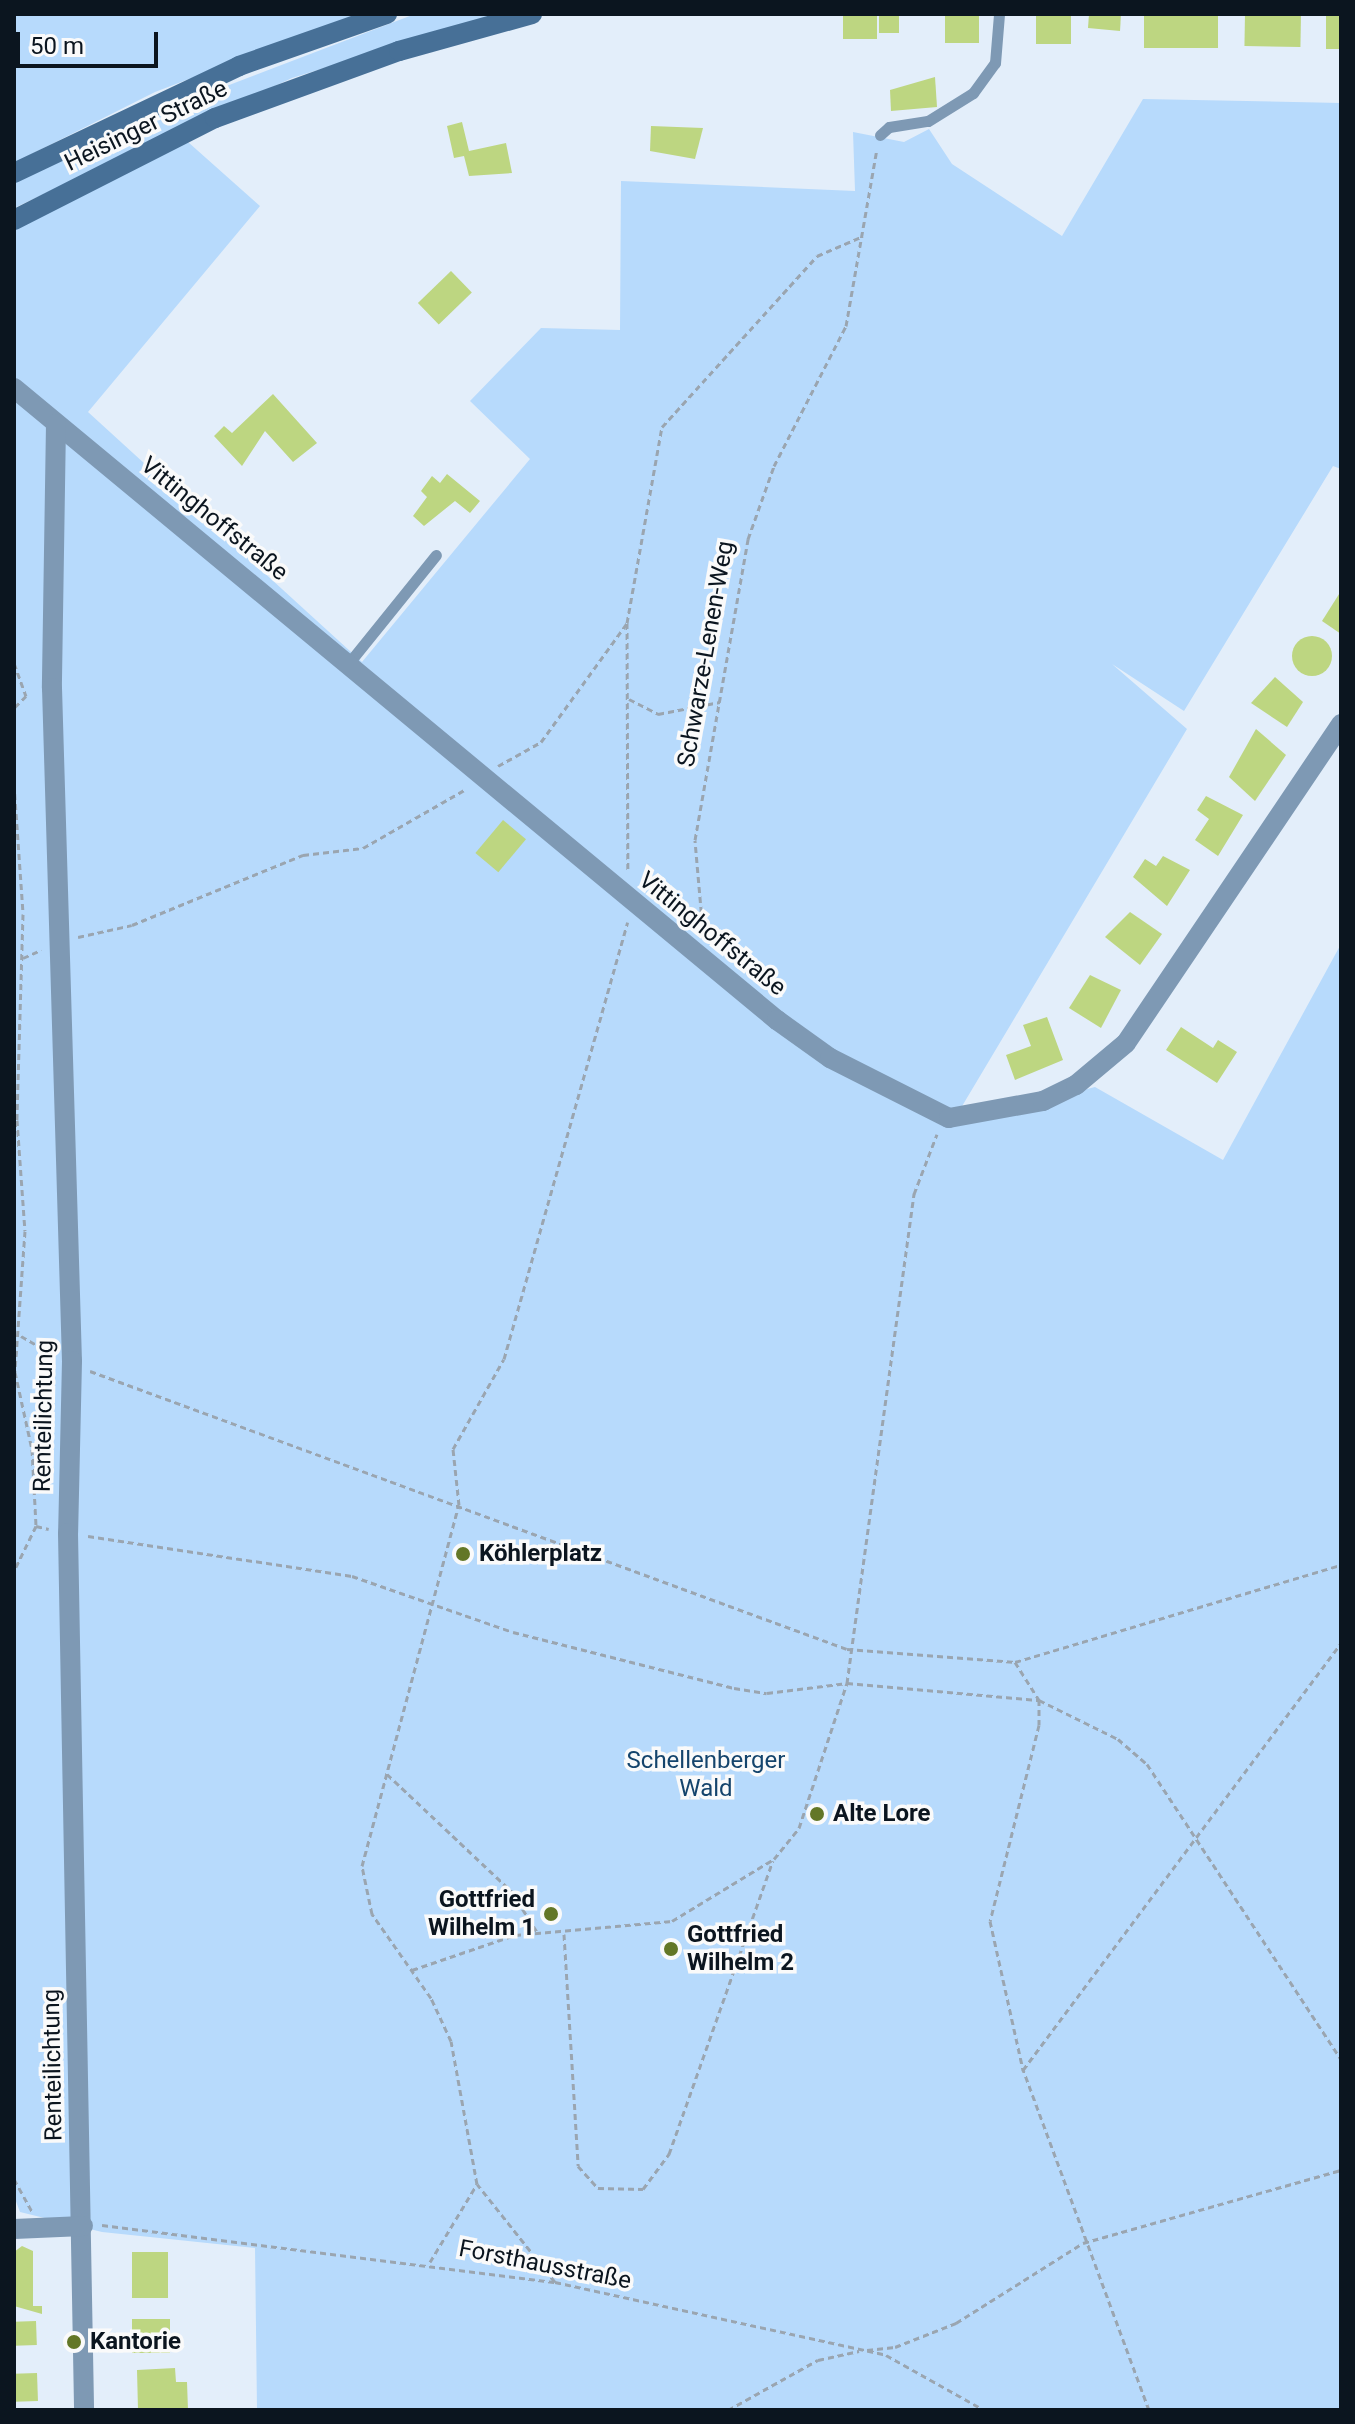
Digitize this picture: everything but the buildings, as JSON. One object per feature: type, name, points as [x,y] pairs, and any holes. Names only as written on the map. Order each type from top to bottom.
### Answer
[{"type":"main road","name":"Heisinger Straße","points":[[14,173],[239,66],[387,14]]},
{"type":"main road","name":"Heisinger Straße","points":[[14,220],[215,118],[399,51],[532,14]]},
{"type":"street","name":"Vittinghoffstraße","points":[[14,388],[706,963],[830,1058],[949,1118]]},
{"type":"street","name":"Renteilichtung","points":[[56,424],[50,561],[58,942],[72,1361],[68,1533],[84,2410]]},
{"type":"street","points":[[949,1118],[1043,1101],[1076,1085],[1126,1043],[1341,724]]},
{"type":"street","points":[[14,2229],[83,2226]]},
{"type":"lane","points":[[880,135],[889,127],[928,121],[973,93],[995,63],[999,14]]},
{"type":"lane","points":[[348,664],[436,555]]},
{"type":"path","name":"Schwarze-Lenen-Weg","points":[[706,963],[695,840],[748,539],[774,466],[846,326],[880,135]]},
{"type":"path","points":[[555,2282],[477,2184],[451,2041],[364,1892],[362,1866],[430,1602],[459,1505],[453,1449],[504,1359],[630,901],[627,623],[662,427],[817,256],[863,236]]},
{"type":"path","points":[[23,958],[58,942],[132,925],[303,855],[363,848],[442,809],[481,776],[541,742],[627,623]]},
{"type":"path","points":[[14,663],[26,696],[14,708]]},
{"type":"path","points":[[629,699],[658,714],[721,702]]},
{"type":"path","points":[[14,784],[23,958],[16,1014],[25,1231],[21,1336],[15,1372],[32,1449],[36,1526],[14,1571]]},
{"type":"path","points":[[564,1934],[578,2166],[598,2188],[643,2189],[669,2154],[774,1859],[799,1828],[847,1683],[847,1649],[914,1194],[925,1151],[949,1118]]},
{"type":"path","points":[[21,1336],[133,1391],[360,1464],[459,1505],[847,1649],[1015,1662],[1341,1565]]},
{"type":"path","points":[[36,1526],[352,1576],[632,1666],[734,1688],[767,1693],[847,1683],[1039,1700],[1134,1751],[1197,1838],[1341,2059]]},
{"type":"path","points":[[1023,2070],[1341,1643]]},
{"type":"path","points":[[1015,1662],[1039,1700],[1039,1725],[990,1921],[1023,2070],[1083,2243],[1149,2410]]},
{"type":"path","points":[[387,1774],[512,1892],[538,1933]]},
{"type":"path","points":[[412,1970],[538,1933],[564,1934],[672,1921],[774,1859]]},
{"type":"path","points":[[728,2410],[818,2360],[928,2336],[1083,2243],[1341,2170]]},
{"type":"path","points":[[14,2179],[41,2227]]},
{"type":"path","points":[[430,2262],[477,2184]]},
{"type":"path","name":"Forsthausstraße","points":[[83,2226],[138,2226],[430,2262],[555,2282],[903,2362],[984,2410]]},
{"type":"green space","points":[[14,14],[359,14],[155,92],[14,163]]},
{"type":"green space","points":[[415,14],[498,14],[292,78],[14,208],[14,183],[143,118]]},
{"type":"green space","name":"Schellenberger Wald","points":[[1143,99],[1341,103],[1341,469],[1333,466],[1184,711],[1112,664],[1187,729],[952,1123],[1095,1087],[1223,1160],[1341,944],[1341,2410],[257,2410],[255,2248],[102,2232],[20,2212],[14,2196],[14,229],[188,142],[260,206],[88,412],[362,662],[530,459],[470,401],[541,328],[620,330],[621,181],[855,191],[853,132],[904,142],[929,129],[952,164],[1062,236]]},
{"type":"place","name":"Köhlerplatz","points":[[463,1554]]},
{"type":"place","name":"Alte Lore","points":[[817,1814]]},
{"type":"place","name":"Gottfried Wilhelm 1","points":[[551,1914]]},
{"type":"place","name":"Gottfried Wilhelm 2","points":[[671,1949]]},
{"type":"place","name":"Kantorie","points":[[74,2342]]}]
